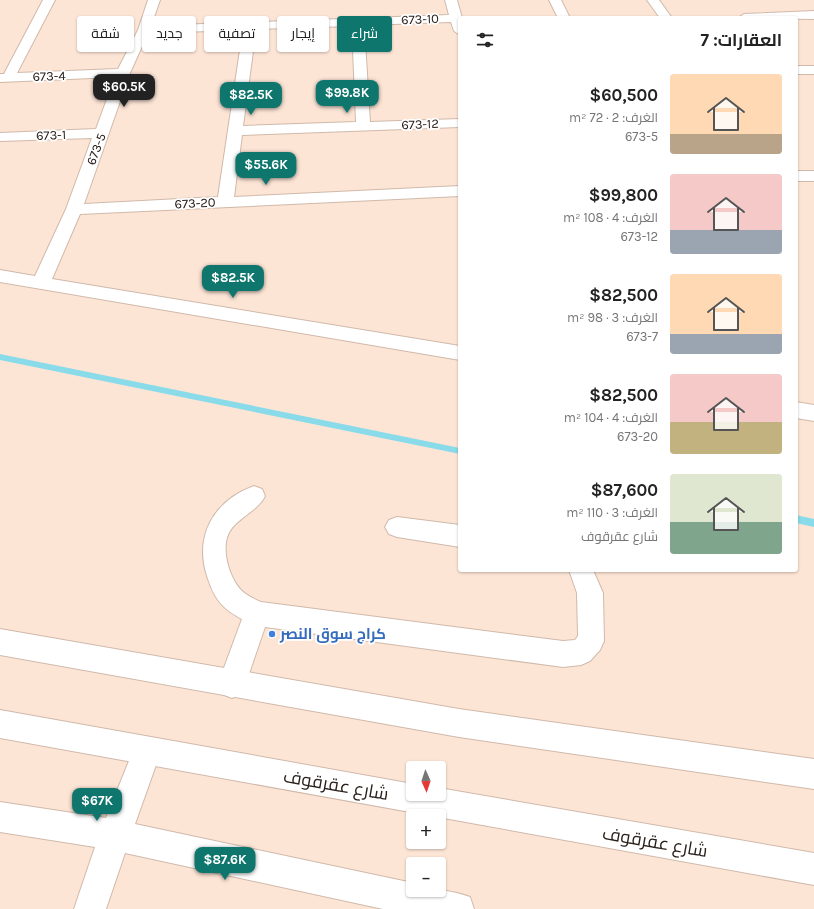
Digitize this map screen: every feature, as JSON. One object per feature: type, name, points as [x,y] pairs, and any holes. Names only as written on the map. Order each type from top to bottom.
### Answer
[{"type":"street","points":[[5,77],[49,0]]},
{"type":"street","name":"673-5","points":[[149,16],[154,0]]},
{"type":"street","points":[[451,0],[458,24]]},
{"type":"street","points":[[555,0],[563,16]]},
{"type":"street","points":[[653,0],[665,16]]},
{"type":"street","points":[[761,6],[771,16]]},
{"type":"street","points":[[793,16],[814,15]]},
{"type":"street","name":"673-10","points":[[392,21],[456,18]]},
{"type":"street","name":"673-10","points":[[269,25],[337,23]]},
{"type":"street","name":"673-5","points":[[41,282],[74,209],[122,73],[142,34]]},
{"type":"street","points":[[226,202],[246,52]]},
{"type":"street","points":[[359,52],[363,126]]},
{"type":"street","points":[[798,70],[814,70]]},
{"type":"street","name":"673-4","points":[[5,77],[122,73]]},
{"type":"street","name":"673-12","points":[[235,131],[458,123]]},
{"type":"street","name":"673-1","points":[[0,137],[102,133]]},
{"type":"street","points":[[798,176],[814,176]]},
{"type":"street","name":"673-20","points":[[74,209],[458,191]]},
{"type":"street","points":[[0,276],[458,353]]},
{"type":"street","points":[[798,410],[814,413]]},
{"type":"street","points":[[254,496],[234,509],[220,525],[213,548],[218,576],[232,599],[257,614],[569,654],[581,652],[591,641],[590,593],[583,572]]},
{"type":"street","points":[[398,527],[458,536]]},
{"type":"street","points":[[232,684],[257,614]]},
{"type":"street","points":[[0,642],[459,723],[814,774]]},
{"type":"street","name":"شارع عقرقوف","points":[[0,724],[814,869]]},
{"type":"street","points":[[90,909],[115,835],[147,751]]},
{"type":"street","points":[[0,817],[115,835],[414,904],[458,909]]},
{"type":"waterway","points":[[0,357],[458,451]]},
{"type":"waterway","points":[[798,519],[814,523]]},
{"type":"place","name":"كراج سوق النصر","points":[[272,634]]}]
